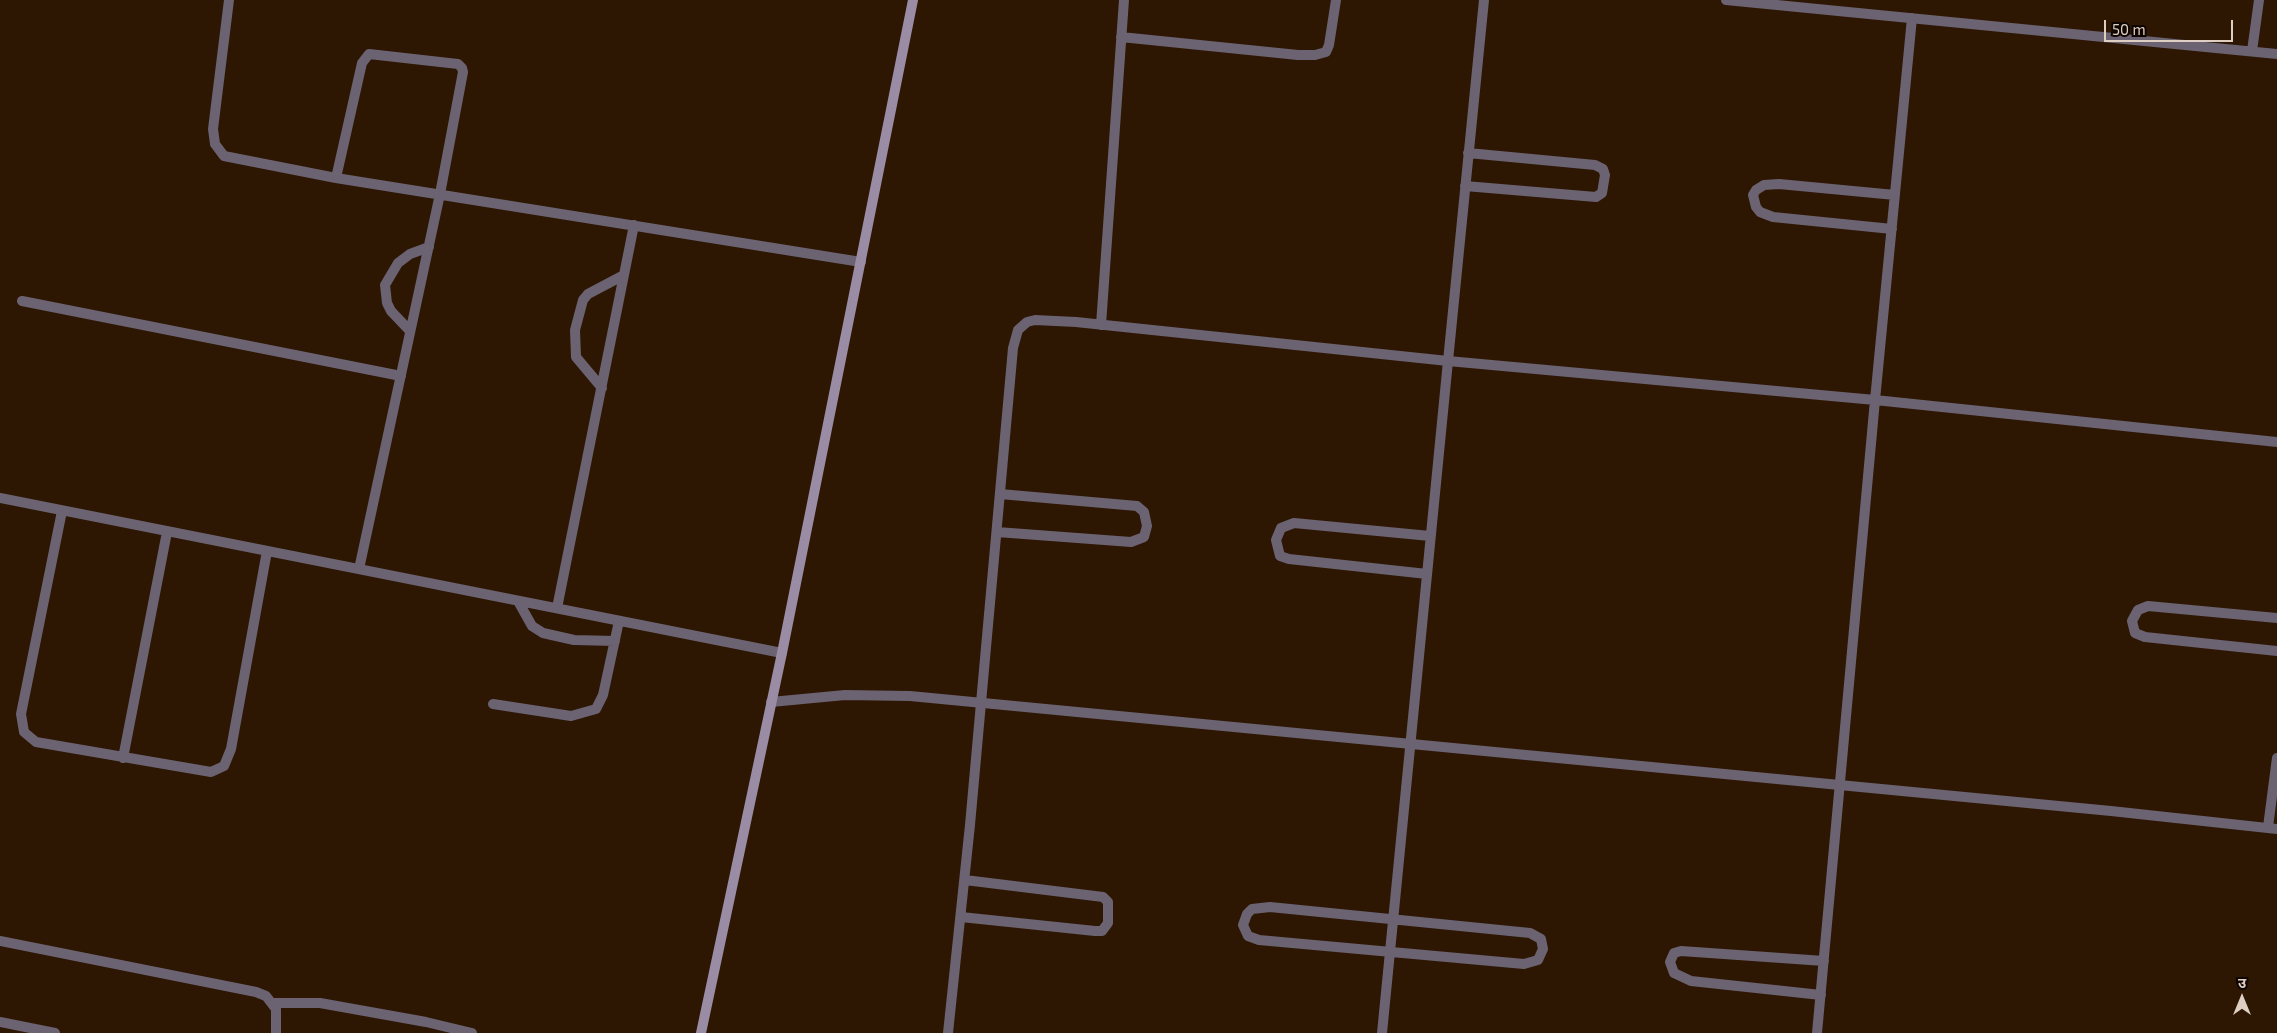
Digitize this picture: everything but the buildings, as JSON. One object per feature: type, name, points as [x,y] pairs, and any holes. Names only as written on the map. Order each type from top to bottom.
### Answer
[{"type":"street","points":[[229,0],[213,129],[215,144],[224,156],[336,178],[860,262]]},
{"type":"street","points":[[701,1033],[782,653],[913,0]]},
{"type":"street","points":[[1101,325],[1124,0]]},
{"type":"street","points":[[1121,37],[1298,55],[1315,55],[1326,52],[1329,45],[1336,0]]},
{"type":"street","points":[[1382,1033],[1484,0]]},
{"type":"street","points":[[1726,0],[2277,54]]},
{"type":"street","points":[[2252,51],[2258,0]]},
{"type":"street","points":[[1817,1033],[1912,18]]},
{"type":"street","points":[[336,178],[362,63],[369,54],[458,64],[463,72],[440,194],[359,569]]},
{"type":"street","points":[[1465,186],[1596,197],[1602,193],[1605,180],[1604,172],[1595,165],[1468,153]]},
{"type":"street","points":[[1892,229],[1773,217],[1760,212],[1756,207],[1753,196],[1756,190],[1764,185],[1779,184],[1895,195]]},
{"type":"street","points":[[557,608],[634,225]]},
{"type":"street","points":[[410,331],[391,311],[387,303],[385,285],[398,263],[410,254],[428,247]]},
{"type":"street","points":[[602,388],[576,357],[575,330],[583,300],[588,294],[624,276]]},
{"type":"street","points":[[22,301],[401,376]]},
{"type":"street","points":[[948,1033],[982,702],[1013,348],[1018,330],[1027,322],[1035,320],[1101,325],[1448,361],[1875,400],[2277,442]]},
{"type":"street","points":[[996,532],[1131,542],[1144,537],[1147,526],[1144,512],[1137,506],[1000,494]]},
{"type":"street","points":[[0,498],[782,653]]},
{"type":"street","points":[[62,511],[21,714],[22,726],[28,736],[36,742],[211,772],[224,766],[231,749],[268,551]]},
{"type":"street","points":[[1427,574],[1280,556],[1276,540],[1281,528],[1294,523],[1430,536]]},
{"type":"street","points":[[124,758],[167,532]]},
{"type":"street","points":[[518,601],[532,626],[543,633],[574,640],[615,641]]},
{"type":"street","points":[[2277,618],[2148,606],[2138,610],[2132,621],[2135,633],[2145,637],[2277,651]]},
{"type":"street","points":[[493,704],[571,716],[596,709],[603,695],[619,621]]},
{"type":"street","points":[[771,702],[815,697],[873,694],[982,702],[2272,828],[2277,758]]},
{"type":"street","points":[[961,916],[1095,931],[1102,930],[1108,922],[1108,902],[1103,897],[965,880]]},
{"type":"street","points":[[1260,907],[1530,933],[1541,939],[1543,949],[1538,960],[1524,964],[1389,953],[1259,940],[1248,936],[1243,925],[1247,914],[1252,909],[1260,907]]},
{"type":"street","points":[[0,941],[256,992],[266,996],[272,1003],[277,1015],[276,1033]]},
{"type":"street","points":[[1821,995],[1691,981],[1674,973],[1670,962],[1674,953],[1681,951],[1824,961]]},
{"type":"street","points":[[272,1003],[320,1003],[426,1022],[472,1033]]},
{"type":"street","points":[[0,1022],[55,1033]]}]
